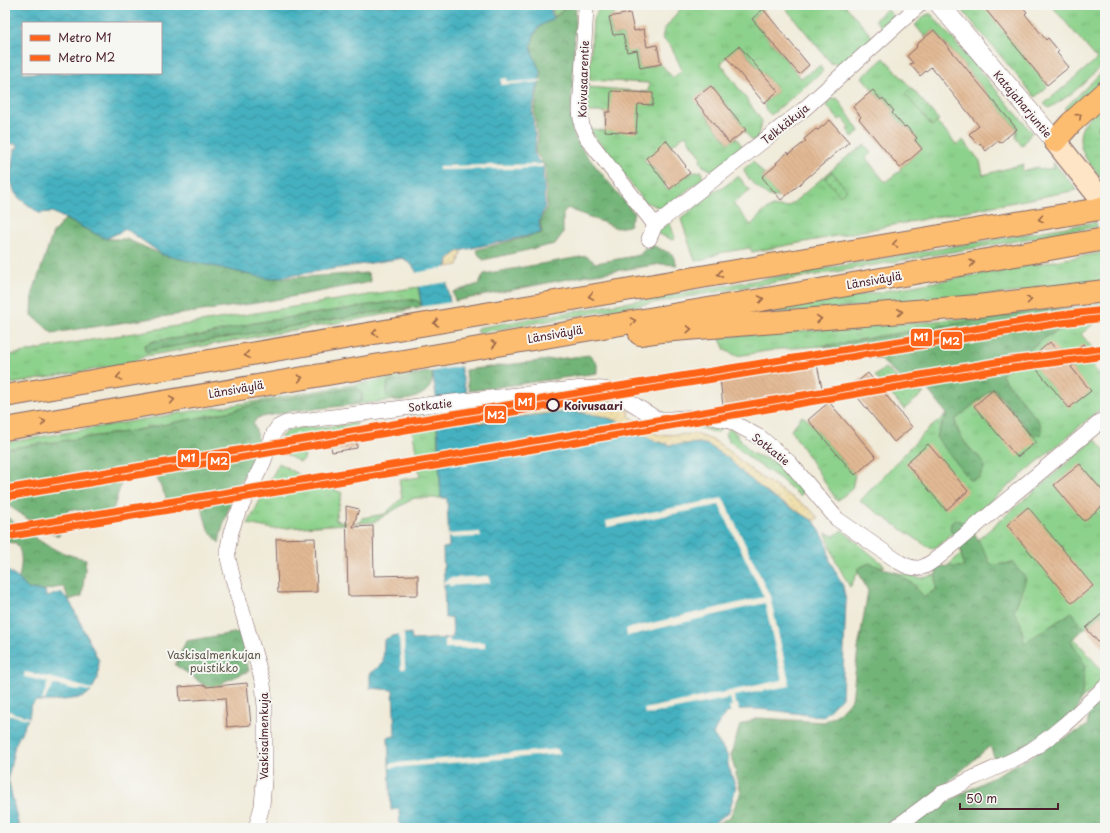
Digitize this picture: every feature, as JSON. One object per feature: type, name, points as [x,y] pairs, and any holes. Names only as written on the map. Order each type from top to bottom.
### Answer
[{"type":"highway","points":[[1054,141],[1071,123],[1105,92]]},
{"type":"highway","points":[[5,396],[1105,208]]},
{"type":"highway","name":"Länsiväylä","points":[[5,429],[817,290],[1105,239]]},
{"type":"highway","points":[[525,339],[583,343],[662,331],[978,306],[1105,291]]},
{"type":"main road","name":"Katajaharjuntie","points":[[1054,141],[1105,204]]},
{"type":"street","name":"Koivusaarentie","points":[[587,5],[580,111],[582,127],[587,138],[655,225]]},
{"type":"street","name":"Telkkäkuja","points":[[649,239],[655,225],[803,110],[919,5]]},
{"type":"street","name":"Katajaharjuntie","points":[[940,5],[1054,141]]},
{"type":"street","name":"Sotkatie","points":[[286,423],[434,404],[583,388],[605,389],[619,395],[657,419],[671,420],[706,416],[728,420],[761,438],[790,463],[837,519],[899,562],[906,566],[922,568],[937,559],[1105,418]]},
{"type":"street","name":"Vaskisalmenkuja","points":[[256,828],[262,806],[265,768],[265,707],[263,684],[233,579],[228,558],[228,548],[236,517],[263,464],[274,433],[278,427],[286,423]]},
{"type":"street","points":[[896,828],[942,793],[950,791],[1030,750],[1057,731],[1105,687]]},
{"type":"green space","points":[[552,5],[568,5],[554,17]]},
{"type":"green space","points":[[569,5],[576,5],[571,117],[573,133],[583,151],[634,213],[629,226],[617,228],[567,208],[563,214],[563,233],[555,244],[483,260],[476,250],[542,233],[540,222],[547,206],[545,167],[535,151],[538,141],[534,113],[541,73],[531,48],[534,35],[540,26],[553,19]]},
{"type":"green space","points":[[601,5],[610,5],[615,16],[609,17],[613,35],[623,34],[627,51],[637,50],[640,68],[661,64],[673,78],[682,70],[671,46],[662,38],[664,30],[683,5],[773,5],[763,9],[752,19],[801,78],[820,66],[823,71],[771,115],[765,109],[764,103],[778,91],[740,46],[726,57],[721,64],[762,121],[757,138],[753,141],[744,131],[745,129],[711,86],[694,99],[728,143],[736,138],[744,148],[713,171],[703,166],[700,161],[701,156],[685,135],[669,147],[666,143],[644,160],[647,164],[649,163],[666,184],[664,186],[668,190],[690,173],[701,171],[703,178],[663,209],[645,202],[588,128],[605,131],[606,112],[586,112],[588,87],[648,92],[649,83],[589,80],[593,20]]},
{"type":"green space","points":[[783,5],[845,5],[873,38],[843,65],[831,63]]},
{"type":"green space","points":[[958,5],[983,5],[1047,85],[1046,88],[1035,97]]},
{"type":"green space","points":[[1051,5],[1105,5],[1105,61],[1093,75],[1079,87],[1049,108],[1044,104],[1097,59]]},
{"type":"green space","points":[[887,9],[895,18],[883,29],[875,20]]},
{"type":"green space","points":[[928,14],[931,14],[1032,132],[1022,146],[1016,138],[1017,129],[934,30],[925,37],[915,25]]},
{"type":"green space","points":[[884,58],[912,89],[906,94],[932,126],[937,122],[957,145],[963,140],[980,161],[983,175],[1024,164],[1022,169],[1023,171],[1038,167],[1040,170],[1054,168],[1053,162],[1077,190],[752,252],[750,248],[719,253],[704,260],[695,261],[681,219],[719,188],[721,189],[737,177],[739,177],[750,191],[736,201],[734,205],[751,225],[768,209],[788,207],[846,158],[865,145],[871,153],[866,158],[885,182],[901,170],[900,168],[922,149],[915,140],[917,138],[906,126],[904,127],[892,113],[894,110],[884,98],[881,100],[862,77]]},
{"type":"green space","points":[[1105,69],[1105,86],[1070,114],[1065,108]]},
{"type":"green space","points":[[912,89],[939,120],[932,126],[905,94]]},
{"type":"green space","points":[[836,98],[859,131],[853,138],[847,129],[850,127],[842,118],[839,120],[826,105],[831,99]]},
{"type":"green space","points":[[1105,104],[1105,181],[1088,161],[1081,146],[1080,138],[1086,121],[1092,114]]},
{"type":"green space","points":[[1101,122],[1105,122],[1105,136],[1100,133],[1098,129]]},
{"type":"green space","points":[[753,161],[765,175],[762,177],[779,197],[768,196],[747,176],[744,169]]},
{"type":"green space","points":[[832,172],[847,190],[840,196],[825,178]]},
{"type":"green space","points":[[65,219],[106,239],[126,239],[163,255],[269,279],[368,273],[371,282],[263,302],[52,333],[32,315],[33,292],[53,233]]},
{"type":"green space","points":[[1096,222],[1097,227],[477,333],[477,328]]},
{"type":"green space","points":[[669,223],[675,238],[673,240],[658,234],[657,232]]},
{"type":"green space","points":[[654,246],[672,254],[677,265],[661,264],[588,275],[455,301],[453,292],[479,284],[484,274],[586,256],[596,263],[640,255],[646,247]]},
{"type":"green space","points":[[1105,252],[1105,281],[1012,293],[760,315],[760,312]]},
{"type":"green space","points":[[418,287],[421,304],[416,300],[403,300],[254,323],[205,335],[154,341],[145,345],[146,352],[395,309],[411,309],[404,311],[145,356],[132,363],[5,385],[5,356],[67,344]]},
{"type":"green space","points":[[403,300],[416,300],[421,304],[421,307],[395,309],[146,352],[144,349],[145,345],[154,341],[205,335],[254,323]]},
{"type":"green space","points":[[1105,303],[1105,315],[1081,334],[1095,351],[1086,358],[1105,381],[1105,405],[935,548],[928,547],[860,501],[924,433],[947,414],[936,437],[983,461],[965,443],[955,420],[993,388],[1033,435],[1040,423],[1000,375],[1012,366],[1020,356],[1049,335],[1069,326],[1075,307]]},
{"type":"green space","points":[[1075,307],[1069,326],[1049,335],[1020,356],[1012,366],[1001,375],[1040,423],[1042,434],[1033,435],[993,388],[955,420],[961,438],[983,461],[984,469],[979,478],[970,480],[936,437],[947,414],[928,390],[906,383],[880,359],[823,346],[1030,311]]},
{"type":"green space","points":[[1027,312],[823,346],[779,349],[737,356],[725,350],[719,337],[925,322]]},
{"type":"green space","points":[[590,355],[597,364],[597,373],[469,391],[465,370]]},
{"type":"green space","points":[[885,368],[914,391],[924,393],[904,409],[875,376]]},
{"type":"green space","points":[[432,371],[430,386],[423,394],[406,400],[394,400],[386,395],[388,382],[406,379]]},
{"type":"green space","points":[[422,373],[406,379],[388,382],[387,386],[393,399],[396,400],[352,405],[362,401],[362,394],[357,387],[255,404],[232,411],[132,431],[5,449],[5,443]]},
{"type":"green space","points":[[357,387],[362,394],[362,399],[361,401],[352,405],[292,411],[257,418],[253,424],[256,430],[258,442],[254,456],[228,510],[219,543],[208,529],[201,506],[170,506],[155,474],[123,477],[111,517],[72,509],[63,514],[59,536],[41,528],[5,503],[5,449],[132,431],[232,411],[255,404]]},
{"type":"green space","points":[[436,412],[441,498],[414,498],[374,522],[360,523],[362,518],[385,514],[402,498],[399,480],[420,477],[410,415]]},
{"type":"green space","points":[[802,416],[808,420],[855,475],[852,489],[837,501],[791,430]]},
{"type":"green space","points":[[683,422],[722,424],[720,430],[716,433],[694,426],[684,427]]},
{"type":"green space","points":[[356,423],[358,430],[307,439],[304,460],[300,462],[284,453],[277,445],[284,433],[295,428],[330,427]]},
{"type":"green space","points":[[730,428],[751,453],[785,467],[804,492],[800,496],[779,478],[753,461],[727,439],[725,434]]},
{"type":"green space","points":[[1095,439],[1105,451],[1105,611],[1074,638],[1105,674],[1105,679],[1074,706],[935,590],[924,597],[913,584],[894,572],[922,578],[949,572],[946,567]]},
{"type":"green space","points":[[279,463],[303,477],[302,483],[329,487],[342,493],[335,520],[360,523],[273,529],[248,524]]},
{"type":"green space","points":[[5,517],[54,549],[86,559],[82,596],[69,600],[64,587],[37,591],[26,587],[19,579],[21,556],[19,547],[16,543],[5,542]]},
{"type":"green space","points":[[956,519],[972,528],[991,565],[1013,563],[1026,579],[1014,611],[1021,624],[1024,643],[1072,612],[1083,628],[1071,640],[1085,665],[1082,695],[1073,723],[997,765],[990,746],[892,828],[708,828],[730,817],[741,792],[731,756],[740,725],[758,718],[824,722],[838,714],[852,699],[858,649],[868,591],[857,569],[869,563],[894,572],[913,584],[924,597],[936,590],[936,566],[964,567],[958,539],[950,530],[951,523]]},
{"type":"green space","points":[[842,530],[885,566],[860,569],[850,587],[835,560],[826,533],[834,536]]},
{"type":"green space","name":"Vaskisalmenkujan puistikko","points":[[240,632],[249,671],[223,682],[216,699],[203,684],[175,665],[186,641]]},
{"type":"green space","points":[[1105,703],[1105,828],[905,828],[912,821],[1087,726],[1089,707]]},
{"type":"sand","points":[[462,250],[458,265],[447,267],[452,256]]},
{"type":"sand","points":[[595,397],[611,401],[629,411],[629,416],[658,435],[696,434],[715,441],[756,474],[810,509],[818,518],[814,521],[774,498],[745,475],[728,458],[708,445],[700,443],[670,445],[655,441],[620,422],[601,416],[526,416],[479,423],[474,418]]},
{"type":"water","points":[[5,5],[550,5],[553,19],[540,26],[534,35],[531,48],[541,73],[532,112],[536,142],[534,151],[538,161],[543,164],[545,206],[539,222],[541,233],[459,251],[448,259],[445,272],[461,370],[471,412],[479,423],[572,411],[601,416],[620,422],[655,441],[670,445],[700,443],[708,445],[728,458],[745,475],[774,498],[814,521],[826,541],[830,561],[843,586],[846,602],[842,697],[823,717],[759,709],[735,710],[727,713],[713,734],[728,756],[728,765],[736,787],[729,812],[707,828],[400,828],[399,809],[391,810],[388,737],[395,736],[393,690],[370,688],[370,674],[383,663],[384,640],[392,636],[411,633],[412,640],[453,638],[452,617],[445,618],[443,548],[449,547],[447,498],[441,498],[436,395],[416,271],[410,263],[403,258],[269,279],[163,255],[126,229],[106,239],[52,212],[39,213],[19,198],[15,193],[11,182],[14,149],[17,149],[18,145],[5,142]]},
{"type":"water","points":[[5,569],[19,579],[28,589],[45,591],[46,596],[49,597],[54,594],[61,593],[69,600],[99,661],[98,678],[90,693],[81,698],[36,701],[31,706],[29,717],[15,745],[8,778],[19,828],[5,828]]},
{"type":"pier","points":[[507,78],[508,82],[542,80],[542,82],[501,85],[501,79]]},
{"type":"pier","points":[[543,164],[543,167],[519,169],[439,170],[439,166]]},
{"type":"pier","points":[[449,267],[447,272],[449,282],[416,287],[414,273]]},
{"type":"pier","points":[[452,302],[462,366],[430,372],[419,307]]},
{"type":"pier","points":[[723,498],[770,596],[790,686],[734,696],[735,704],[738,704],[739,712],[731,714],[729,706],[732,706],[730,698],[645,715],[644,709],[782,680],[765,603],[627,636],[626,629],[764,597],[719,505],[607,527],[606,521]]},
{"type":"pier","points":[[480,532],[481,537],[449,538],[448,534]]},
{"type":"pier","points":[[489,576],[490,583],[449,586],[449,584],[444,584],[444,581],[449,580],[449,578]]},
{"type":"pier","points":[[399,634],[404,634],[405,669],[401,669]]},
{"type":"pier","points":[[445,639],[450,639],[450,642],[485,642],[485,648],[445,648]]},
{"type":"pier","points":[[25,672],[49,677],[94,690],[93,692],[81,689],[80,691],[53,684],[51,691],[49,691],[45,700],[42,700],[48,682],[24,677]]},
{"type":"pier","points":[[5,710],[29,717],[28,719],[5,714]]},
{"type":"pier","points":[[558,749],[559,754],[390,768],[390,764],[394,763]]},
{"type":"building","points":[[982,5],[1021,5],[1027,12],[1025,14],[1046,40],[1048,38],[1059,51],[1057,53],[1069,67],[1047,85]]},
{"type":"building","points":[[763,9],[809,65],[799,74],[752,19]]},
{"type":"building","points":[[630,13],[634,31],[644,29],[647,47],[657,45],[661,64],[640,68],[637,50],[627,52],[623,34],[613,35],[609,17]]},
{"type":"building","points":[[934,30],[1017,129],[1000,143],[998,141],[986,151],[980,143],[978,145],[969,134],[979,126],[931,67],[920,76],[910,64],[913,63],[907,56],[917,47],[916,45]]},
{"type":"building","points":[[739,46],[778,91],[764,103],[726,57]]},
{"type":"building","points":[[711,86],[746,130],[729,143],[694,99]]},
{"type":"building","points":[[873,90],[881,100],[883,98],[894,111],[892,113],[904,127],[906,126],[917,138],[915,140],[922,149],[900,168],[859,119],[861,117],[853,107]]},
{"type":"building","points":[[611,91],[653,93],[653,105],[638,104],[636,133],[605,131],[606,112],[610,112]]},
{"type":"building","points":[[830,120],[849,142],[781,200],[762,177],[788,152],[789,154],[806,141],[804,139],[816,129],[818,130]]},
{"type":"building","points":[[666,140],[690,173],[670,189],[646,158],[659,148],[658,147]]},
{"type":"building","points":[[1050,342],[1064,359],[1083,344],[1090,352],[1071,367],[1091,391],[1069,408],[1029,360]]},
{"type":"building","points":[[815,355],[822,388],[770,410],[756,411],[742,409],[731,411],[730,406],[723,407],[720,377],[745,372],[744,369],[761,363]]},
{"type":"building","points":[[868,373],[912,427],[894,442],[850,388]]},
{"type":"building","points":[[993,390],[1036,442],[1017,457],[974,406]]},
{"type":"building","points":[[829,402],[876,457],[855,475],[808,420]]},
{"type":"building","points":[[356,437],[357,448],[332,452],[330,441]]},
{"type":"building","points":[[928,444],[968,491],[946,510],[906,463]]},
{"type":"building","points":[[1080,464],[1105,494],[1105,504],[1084,521],[1054,485]]},
{"type":"building","points":[[346,506],[359,509],[353,527],[373,526],[374,576],[418,575],[418,595],[348,596]]},
{"type":"building","points":[[1028,507],[1093,586],[1072,603],[1007,525]]},
{"type":"building","points":[[315,538],[317,592],[278,593],[276,539]]},
{"type":"building","points":[[1105,611],[1105,650],[1086,628]]},
{"type":"building","points":[[247,683],[251,725],[227,727],[225,698],[180,701],[179,687],[206,685],[206,687]]},
{"type":"metro line","name":"M1","points":[[5,489],[613,387],[1060,315],[1105,310]]},
{"type":"metro line","name":"M2","points":[[6,497],[614,395],[1061,323],[1105,318]]},
{"type":"metro line","name":"M1","points":[[5,529],[446,456],[996,362],[1105,348]]},
{"type":"metro line","name":"M2","points":[[6,537],[447,464],[997,370],[1105,356]]},
{"type":"place","name":"Koivusaari","points":[[553,405]]}]
